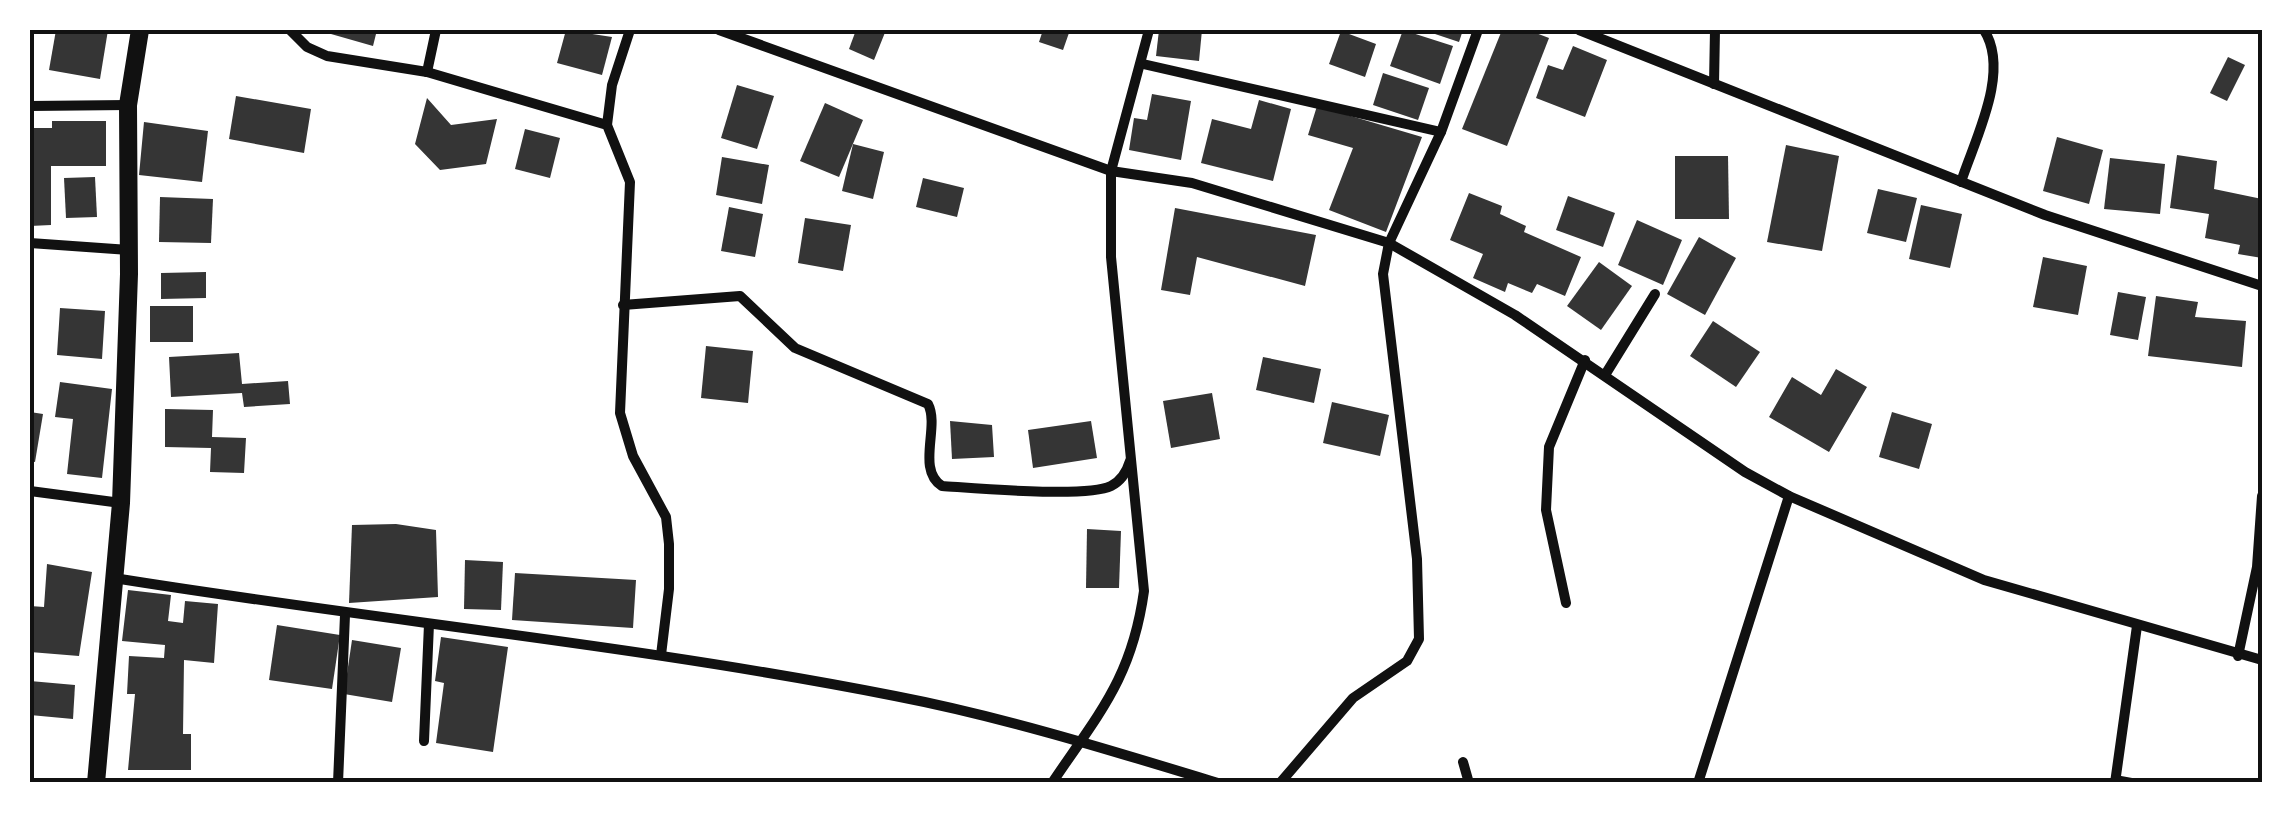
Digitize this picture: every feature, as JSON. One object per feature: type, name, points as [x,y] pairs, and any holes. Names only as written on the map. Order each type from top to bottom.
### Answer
[{"type":"street","points":[[96,783],[121,504],[129,250],[128,105],[140,30]]},
{"type":"street","points":[[290,30],[307,47],[327,56],[427,72],[607,125]]},
{"type":"street","points":[[427,72],[436,30]]},
{"type":"street","points":[[630,30],[612,85],[607,125],[630,182],[620,413],[633,456],[666,517],[669,589],[661,655]]},
{"type":"street","points":[[718,30],[1112,170],[1192,183],[1389,243],[1585,360],[1745,472],[1789,496],[1984,580],[2262,660]]},
{"type":"street","points":[[1052,783],[1118,688],[1140,624],[1144,558],[1110,257],[1112,170],[1149,30]]},
{"type":"street","points":[[1280,783],[1353,698],[1407,661],[1419,640],[1417,558],[1383,274],[1389,243],[1441,132],[1478,30]]},
{"type":"street","points":[[1579,30],[2045,215],[2262,286]]},
{"type":"street","points":[[1714,84],[1716,30]]},
{"type":"street","points":[[1961,182],[1992,82],[1992,50],[1984,30]]},
{"type":"street","points":[[1142,64],[1441,132]]},
{"type":"street","points":[[30,106],[128,105]]},
{"type":"street","points":[[30,243],[129,250]]},
{"type":"street","points":[[1605,375],[1656,294]]},
{"type":"street","points":[[623,306],[740,296],[795,348],[928,404],[934,418],[929,444],[933,477],[942,486],[1025,491],[1110,488],[1123,476],[1132,458]]},
{"type":"street","points":[[1566,603],[1550,542],[1546,478],[1549,447],[1585,360]]},
{"type":"street","points":[[30,491],[121,504]]},
{"type":"street","points":[[1698,783],[1789,496]]},
{"type":"street","points":[[2238,656],[2257,567],[2262,496]]},
{"type":"street","points":[[114,578],[345,616],[661,655],[900,697],[1218,783]]},
{"type":"street","points":[[338,783],[345,616]]},
{"type":"street","points":[[424,741],[429,624]]},
{"type":"street","points":[[2115,781],[2137,626]]},
{"type":"street","points":[[1462,762],[1469,783]]},
{"type":"lane","points":[[2115,781],[2136,783]]},
{"type":"building","points":[[56,30],[108,30],[100,79],[49,70]]},
{"type":"building","points":[[317,30],[377,30],[373,46]]},
{"type":"building","points":[[566,30],[612,37],[602,75],[557,63]]},
{"type":"building","points":[[856,30],[886,30],[874,60],[849,49]]},
{"type":"building","points":[[1043,30],[1070,30],[1063,50],[1039,42]]},
{"type":"building","points":[[1159,30],[1202,30],[1199,61],[1156,56]]},
{"type":"building","points":[[1403,30],[1453,46],[1440,84],[1390,66]]},
{"type":"building","points":[[1423,30],[1463,30],[1459,42]]},
{"type":"building","points":[[1502,30],[1528,30],[1549,38],[1507,146],[1462,129]]},
{"type":"building","points":[[1341,31],[1376,44],[1365,77],[1329,64]]},
{"type":"building","points":[[1573,46],[1607,60],[1585,117],[1536,98],[1548,65],[1563,70]]},
{"type":"building","points":[[2228,57],[2245,65],[2227,101],[2210,93]]},
{"type":"building","points":[[1383,73],[1429,88],[1418,120],[1373,105]]},
{"type":"building","points":[[737,85],[774,96],[757,149],[721,138]]},
{"type":"building","points":[[1152,94],[1191,101],[1181,160],[1129,150],[1134,118],[1147,120]]},
{"type":"building","points":[[236,96],[311,109],[304,153],[229,139]]},
{"type":"building","points":[[427,98],[451,125],[497,119],[486,164],[440,170],[415,144]]},
{"type":"building","points":[[1259,100],[1291,109],[1273,181],[1201,163],[1212,119],[1251,129]]},
{"type":"building","points":[[825,103],[863,120],[839,177],[800,161]]},
{"type":"building","points":[[1317,106],[1422,137],[1386,232],[1329,210],[1353,148],[1308,135]]},
{"type":"building","points":[[52,121],[106,121],[106,166],[51,166],[51,225],[30,226],[30,128],[52,128]]},
{"type":"building","points":[[144,122],[208,131],[202,182],[139,175]]},
{"type":"building","points":[[525,129],[560,138],[550,178],[515,169]]},
{"type":"building","points":[[2057,137],[2103,150],[2089,204],[2043,191]]},
{"type":"building","points":[[853,144],[884,152],[873,199],[842,191]]},
{"type":"building","points":[[1786,145],[1839,156],[1822,251],[1767,242]]},
{"type":"building","points":[[2177,155],[2217,161],[2214,189],[2262,199],[2262,258],[2238,254],[2240,245],[2205,238],[2209,214],[2170,208]]},
{"type":"building","points":[[1675,156],[1728,156],[1729,219],[1675,219]]},
{"type":"building","points":[[722,157],[769,165],[762,204],[716,195]]},
{"type":"building","points":[[2110,158],[2165,164],[2160,214],[2104,209]]},
{"type":"building","points":[[95,177],[97,217],[66,218],[64,178]]},
{"type":"building","points":[[923,178],[964,188],[957,217],[916,207]]},
{"type":"building","points":[[1878,189],[1917,198],[1906,242],[1867,233]]},
{"type":"building","points":[[1469,193],[1502,206],[1500,214],[1526,226],[1524,232],[1581,257],[1565,296],[1537,284],[1532,293],[1508,283],[1505,292],[1473,278],[1483,254],[1450,240]]},
{"type":"building","points":[[1568,196],[1615,213],[1603,247],[1556,230]]},
{"type":"building","points":[[160,197],[213,199],[211,243],[159,242]]},
{"type":"building","points":[[1921,205],[1962,214],[1950,268],[1909,259]]},
{"type":"building","points":[[729,207],[763,214],[755,257],[721,251]]},
{"type":"building","points":[[1175,208],[1316,235],[1305,286],[1197,257],[1190,295],[1161,290]]},
{"type":"building","points":[[805,218],[851,225],[843,271],[798,263]]},
{"type":"building","points":[[1637,220],[1682,240],[1663,285],[1618,265]]},
{"type":"building","points":[[1699,237],[1736,258],[1705,315],[1667,294]]},
{"type":"building","points":[[2043,257],[2087,266],[2078,315],[2033,307]]},
{"type":"building","points":[[1599,262],[1632,286],[1601,330],[1567,306]]},
{"type":"building","points":[[206,272],[206,298],[161,299],[161,273]]},
{"type":"building","points":[[2118,292],[2146,297],[2138,340],[2110,335]]},
{"type":"building","points":[[2156,296],[2198,302],[2195,317],[2246,321],[2242,367],[2148,356]]},
{"type":"building","points":[[150,306],[193,306],[193,342],[150,342]]},
{"type":"building","points":[[60,308],[105,311],[102,359],[57,355]]},
{"type":"building","points":[[1713,321],[1760,352],[1736,387],[1690,356]]},
{"type":"building","points":[[706,346],[753,351],[748,403],[701,398]]},
{"type":"building","points":[[239,353],[242,384],[288,381],[290,404],[244,407],[242,393],[171,397],[169,357]]},
{"type":"building","points":[[1263,357],[1321,369],[1314,403],[1256,390]]},
{"type":"building","points":[[1836,369],[1867,387],[1829,452],[1769,417],[1792,377],[1821,395]]},
{"type":"building","points":[[60,382],[112,389],[102,478],[67,474],[73,419],[55,417]]},
{"type":"building","points":[[1212,393],[1220,439],[1171,448],[1163,401]]},
{"type":"building","points":[[1332,402],[1389,415],[1380,456],[1323,443]]},
{"type":"building","points":[[165,409],[213,410],[212,437],[246,438],[244,473],[210,472],[211,448],[165,447]]},
{"type":"building","points":[[30,412],[43,414],[35,462],[30,461]]},
{"type":"building","points":[[1892,412],[1932,424],[1919,469],[1879,457]]},
{"type":"building","points":[[950,421],[992,425],[994,457],[952,459]]},
{"type":"building","points":[[1091,421],[1097,458],[1033,468],[1028,430]]},
{"type":"building","points":[[396,524],[436,530],[438,597],[349,603],[352,525]]},
{"type":"building","points":[[1087,529],[1121,531],[1119,588],[1086,588]]},
{"type":"building","points":[[465,560],[503,562],[501,610],[464,609]]},
{"type":"building","points":[[47,564],[92,572],[79,656],[30,652],[30,606],[44,607]]},
{"type":"building","points":[[515,573],[636,580],[633,628],[512,620]]},
{"type":"building","points":[[128,590],[171,595],[168,621],[183,623],[185,601],[218,604],[214,663],[184,660],[183,734],[191,734],[191,770],[128,770],[135,694],[127,694],[129,656],[164,658],[165,645],[122,641]]},
{"type":"building","points":[[277,625],[340,635],[332,689],[269,680]]},
{"type":"building","points":[[441,637],[508,647],[493,752],[436,743],[444,683],[435,681]]},
{"type":"building","points":[[352,640],[401,648],[392,702],[344,694]]},
{"type":"building","points":[[30,681],[75,685],[73,719],[30,715]]}]
